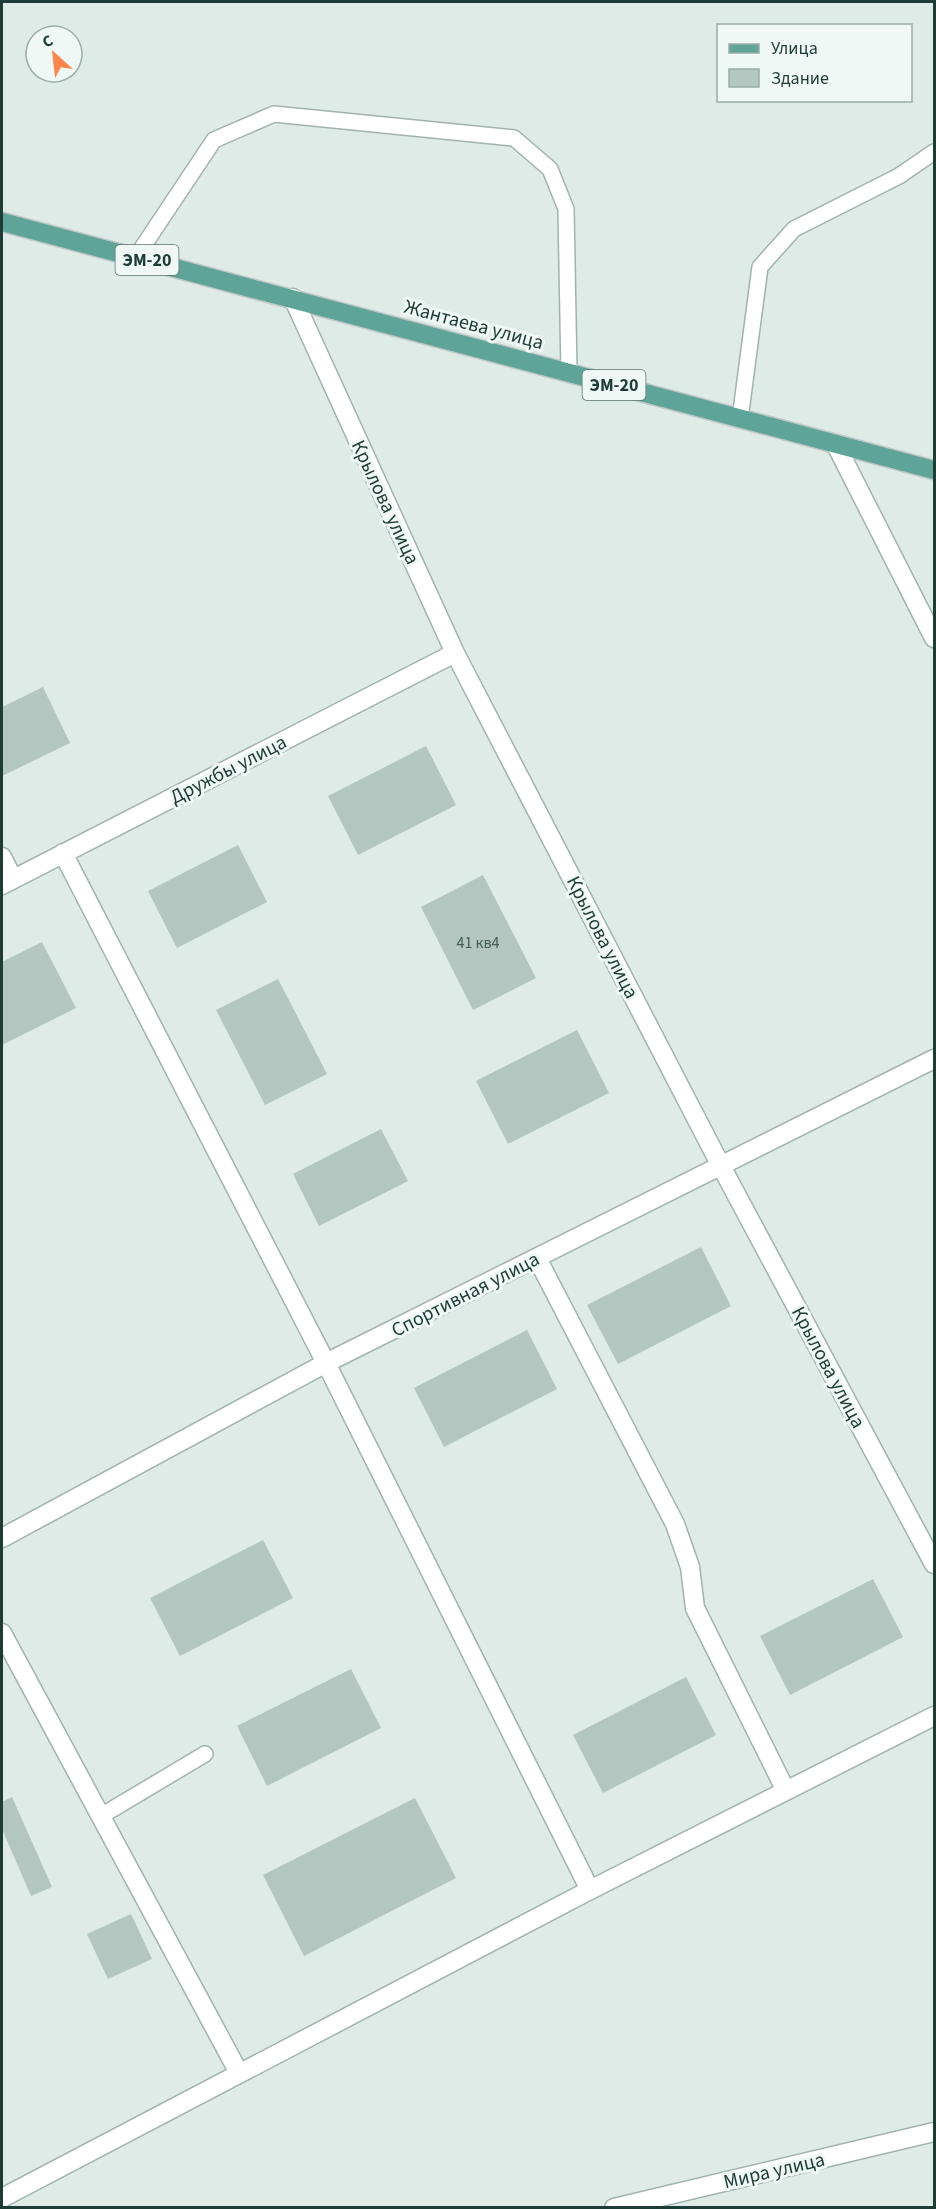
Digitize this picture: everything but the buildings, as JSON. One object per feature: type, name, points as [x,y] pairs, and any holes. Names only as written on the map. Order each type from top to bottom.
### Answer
[{"type":"main road","name":"Жантаева улица","points":[[2,222],[934,470]]},
{"type":"street","name":"Крылова улица","points":[[293,298],[455,653],[722,1166],[934,1564]]},
{"type":"street","points":[[836,445],[934,638]]},
{"type":"street","name":"Дружбы улица","points":[[7,882],[455,653]]},
{"type":"street","points":[[63,853],[326,1363],[590,1890]]},
{"type":"street","points":[[2,857],[7,882]]},
{"type":"street","name":"Спортивная улица","points":[[2,1538],[326,1363],[934,1059]]},
{"type":"street","points":[[537,1258],[675,1524],[690,1567],[696,1608],[786,1791]]},
{"type":"street","points":[[2,1633],[239,2073]]},
{"type":"street","points":[[2,2198],[590,1890],[934,1716]]},
{"type":"street","name":"Мира улица","points":[[614,2208],[934,2132]]},
{"type":"lane","points":[[136,257],[214,140],[274,114],[514,138],[550,169],[566,209],[569,373]]},
{"type":"lane","points":[[740,419],[760,267],[794,229],[899,176],[934,152]]},
{"type":"lane","points":[[101,1816],[205,1754]]}]
